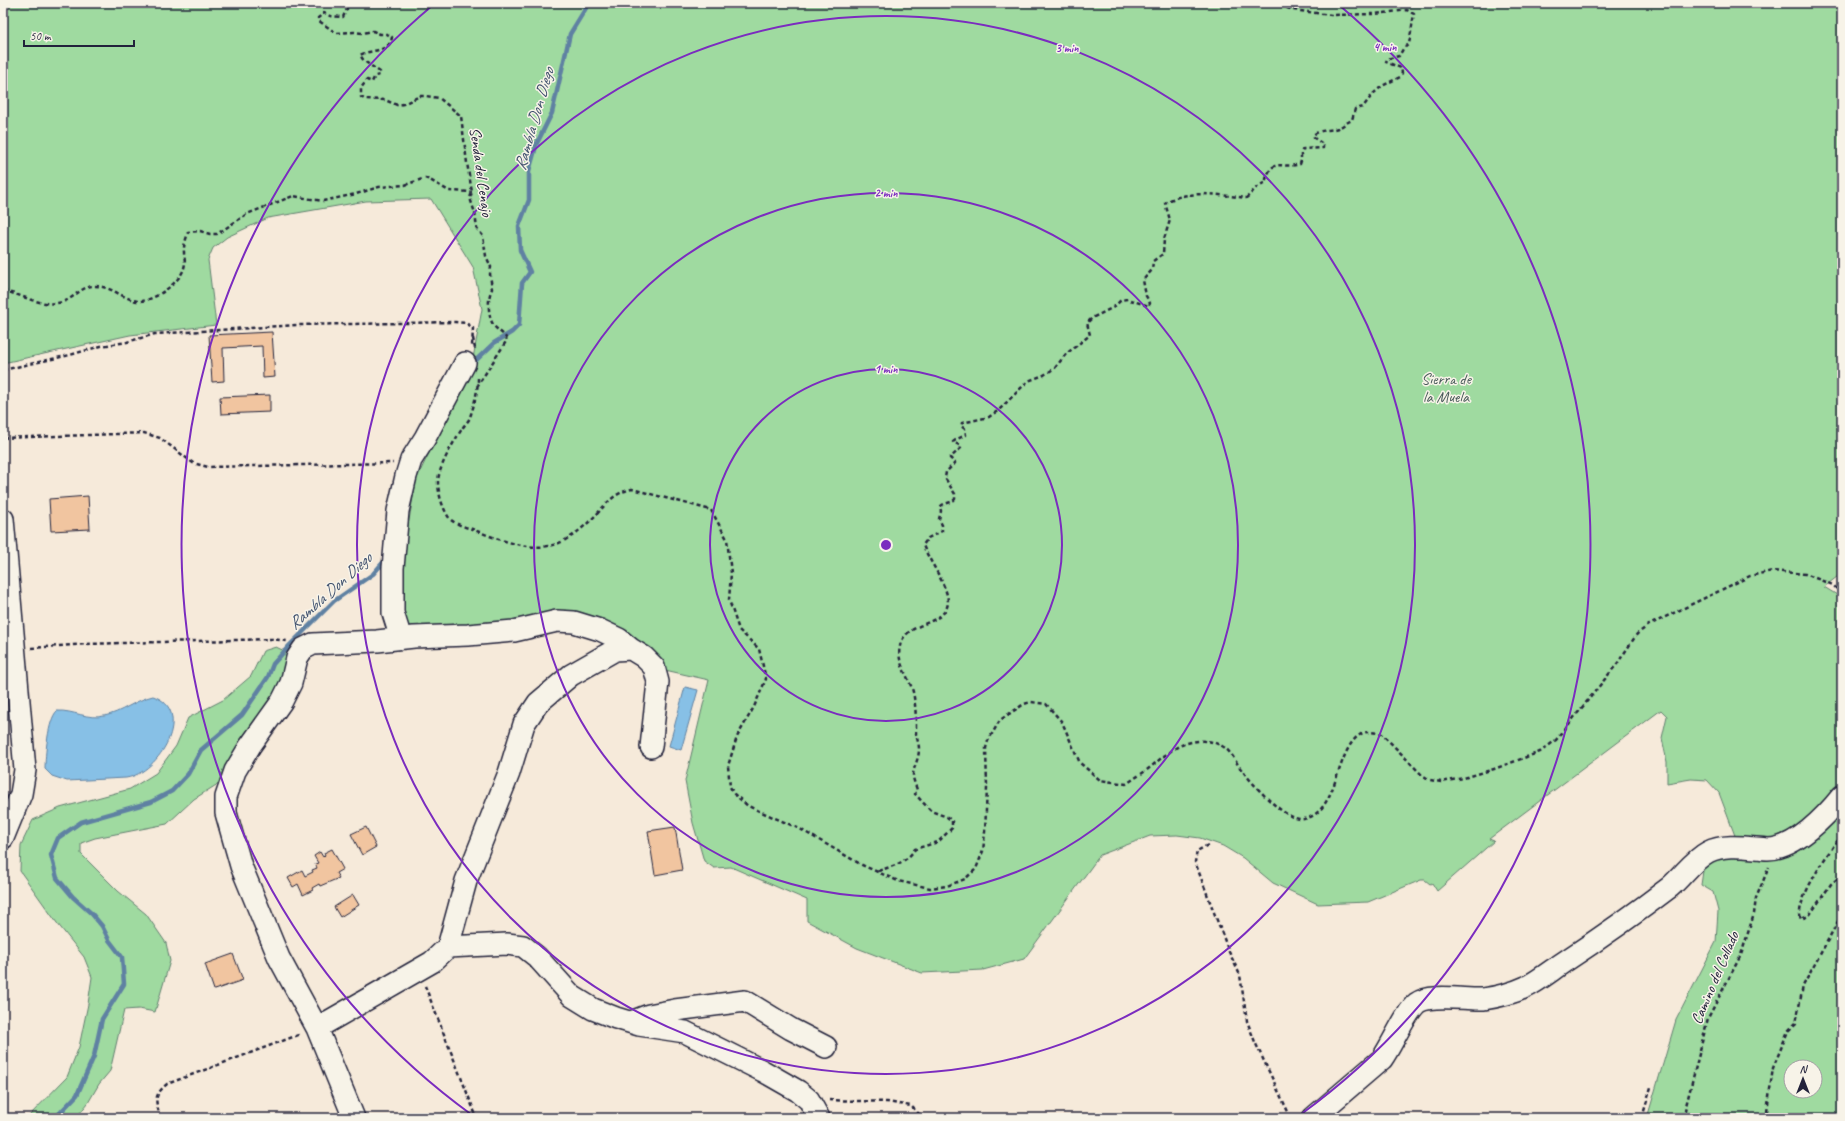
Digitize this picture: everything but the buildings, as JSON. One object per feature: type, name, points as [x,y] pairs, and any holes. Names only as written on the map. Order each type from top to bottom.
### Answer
[{"type":"street","points":[[396,639],[399,632],[393,613],[393,568],[398,511],[411,460],[425,438],[465,363]]},
{"type":"street","points":[[3,519],[25,770],[21,794],[3,838]]},
{"type":"street","points":[[354,1118],[317,1028],[279,958],[241,866],[226,813],[226,797],[235,771],[250,746],[282,702],[291,683],[297,658],[303,649],[313,644],[468,635],[514,631],[557,621],[574,622],[600,630],[620,639],[631,649],[644,657],[654,667],[658,682],[651,747]]},
{"type":"street","points":[[317,1028],[419,971],[432,962],[448,947],[466,881],[509,773],[524,724],[538,703],[571,675],[615,650],[631,649]]},
{"type":"street","points":[[1313,1118],[1382,1059],[1390,1048],[1410,1011],[1418,1002],[1430,998],[1482,999],[1504,995],[1526,987],[1625,922],[1676,882],[1696,861],[1709,852],[1731,847],[1769,849],[1780,847],[1811,829],[1842,796]]},
{"type":"street","points":[[448,947],[507,944],[523,946],[538,957],[572,996],[594,1009],[630,1022],[685,1032],[781,1080],[809,1100],[819,1118]]},
{"type":"street","points":[[630,1022],[649,1015],[675,1010],[745,1001],[785,1026],[826,1047]]},
{"type":"path","name":"Senda del Cenajo","points":[[340,3],[347,10],[343,17],[330,16],[324,13],[318,18],[319,22],[336,34],[373,31],[380,34],[387,34],[392,37],[390,43],[378,52],[364,53],[360,56],[364,61],[380,72],[380,75],[375,76],[372,82],[367,80],[364,83],[361,88],[361,97],[364,99],[385,100],[397,105],[420,96],[439,98],[461,116],[466,163],[472,192],[470,198],[475,213],[477,229],[483,236],[486,256],[491,267],[490,274],[492,289],[490,293],[489,310],[492,324],[499,332],[506,335],[507,340],[478,386],[470,418],[461,430],[441,468],[438,481],[441,498],[451,520],[499,540],[538,547],[550,546],[561,542],[587,524],[616,494],[632,489],[711,510],[727,539],[731,573],[729,600],[739,630],[759,649],[766,679],[754,707],[737,737],[728,766],[730,787],[734,794],[748,806],[800,829],[862,865],[877,871]]},
{"type":"path","points":[[877,871],[902,862],[911,856],[915,849],[938,842],[952,828],[952,820],[931,810],[915,794],[917,790],[913,777],[918,761],[919,747],[916,736],[917,723],[913,692],[899,659],[900,645],[906,635],[914,628],[944,612],[948,606],[947,594],[923,546],[928,538],[942,531],[942,525],[938,519],[942,511],[940,507],[942,504],[955,499],[955,494],[945,478],[946,472],[955,463],[950,458],[961,448],[953,442],[966,435],[965,429],[961,426],[962,423],[989,417],[999,410],[1028,381],[1044,375],[1055,368],[1066,354],[1090,335],[1087,323],[1096,316],[1114,307],[1121,300],[1127,299],[1141,305],[1149,306],[1150,303],[1146,296],[1143,280],[1152,270],[1153,261],[1163,254],[1164,239],[1170,220],[1165,203],[1171,199],[1191,195],[1246,198],[1256,187],[1265,183],[1270,169],[1274,166],[1300,164],[1301,152],[1303,149],[1323,148],[1323,144],[1314,138],[1313,135],[1315,133],[1342,126],[1352,120],[1355,109],[1363,107],[1373,94],[1382,86],[1400,77],[1402,73],[1401,68],[1386,62],[1386,59],[1399,56],[1403,49],[1409,44],[1414,14],[1407,10],[1374,14],[1331,15],[1293,10],[1280,6],[1280,3]]},
{"type":"path","points":[[3,290],[36,303],[45,304],[64,301],[72,297],[84,287],[93,286],[113,290],[136,301],[144,301],[161,293],[173,284],[182,274],[188,232],[200,231],[210,234],[217,234],[247,214],[284,198],[298,196],[314,201],[323,201],[356,194],[379,187],[405,185],[425,178],[449,191],[472,192]]},
{"type":"path","points":[[3,370],[70,356],[101,346],[127,342],[155,334],[252,327],[429,322],[466,323],[473,328],[472,347],[465,363]]},
{"type":"path","points":[[3,438],[144,433],[160,438],[193,463],[208,467],[394,463],[411,460]]},
{"type":"path","points":[[877,871],[898,881],[930,888],[947,886],[965,879],[976,869],[983,851],[986,832],[986,748],[988,741],[1000,720],[1024,704],[1031,702],[1046,704],[1062,722],[1080,763],[1100,780],[1126,784],[1144,772],[1170,751],[1181,745],[1200,741],[1213,742],[1222,746],[1228,751],[1242,770],[1275,806],[1286,814],[1302,819],[1314,815],[1324,806],[1346,754],[1354,741],[1361,734],[1374,732],[1382,734],[1422,775],[1430,780],[1441,782],[1456,780],[1494,769],[1540,752],[1556,740],[1617,664],[1637,634],[1649,625],[1750,576],[1772,571],[1805,574],[1833,585],[1842,594]]},
{"type":"path","points":[[14,649],[86,644],[272,639]]},
{"type":"path","points":[[1842,835],[1824,861],[1803,899],[1800,913],[1801,919],[1809,916],[1831,884],[1842,875]]},
{"type":"path","points":[[1208,846],[1197,851],[1195,862],[1229,952],[1240,975],[1247,1020],[1255,1042],[1291,1118]]},
{"type":"path","name":"Camino del Collado","points":[[1683,1118],[1708,1018],[1740,955],[1754,914],[1756,898],[1771,861],[1769,849]]},
{"type":"path","points":[[1766,1118],[1773,1068],[1788,1031],[1796,1023],[1803,986],[1842,914]]},
{"type":"path","points":[[419,971],[477,1118]]},
{"type":"path","points":[[161,1118],[156,1099],[158,1092],[167,1084],[317,1028]]},
{"type":"path","points":[[1642,1118],[1651,1087]]},
{"type":"path","points":[[809,1100],[887,1102],[911,1106],[924,1118]]},
{"type":"green space","name":"Sierra de la Muela","points":[[3,3],[1842,3],[1842,573],[1824,587],[1842,598],[1842,788],[1805,824],[1783,838],[1737,841],[1719,793],[1707,780],[1691,779],[1667,783],[1667,762],[1662,738],[1667,716],[1661,710],[1489,839],[1494,841],[1437,891],[1432,883],[1430,884],[1425,880],[1421,880],[1368,902],[1318,904],[1273,883],[1243,858],[1223,846],[1200,838],[1177,835],[1150,836],[1100,855],[1024,959],[983,970],[922,973],[857,948],[807,921],[807,900],[731,867],[714,868],[704,861],[693,823],[685,781],[709,680],[665,670],[603,627],[505,627],[410,631],[402,618],[403,555],[416,480],[472,364],[482,309],[473,267],[431,199],[366,201],[268,218],[227,237],[213,248],[208,260],[216,325],[130,335],[3,363]]},
{"type":"green space","points":[[276,647],[293,655],[288,678],[221,782],[194,799],[167,824],[95,838],[81,843],[81,854],[118,891],[146,914],[166,943],[170,961],[155,1012],[139,1009],[124,1010],[110,1071],[99,1084],[88,1103],[76,1118],[27,1118],[67,1077],[79,1047],[92,977],[84,957],[57,923],[20,871],[21,845],[33,820],[60,808],[130,789],[156,773],[176,746],[188,718],[223,700],[251,676],[263,651]]},
{"type":"green space","points":[[1842,806],[1842,1118],[1647,1118],[1676,1020],[1716,942],[1718,911],[1713,892],[1701,885],[1704,864],[1723,855],[1749,853]]},
{"type":"water","points":[[685,687],[698,690],[681,750],[669,746]]},
{"type":"water","points":[[153,696],[165,703],[171,714],[172,727],[168,740],[161,754],[139,774],[126,778],[67,781],[52,776],[45,769],[49,729],[57,711],[98,717],[116,712],[140,700]]},
{"type":"waterway","name":"Rambla Don Diego","points":[[471,365],[494,343],[512,332],[519,325],[522,283],[530,272],[520,250],[519,226],[529,200],[529,171],[537,143],[552,113],[570,34],[589,3]]},
{"type":"waterway","name":"Rambla Don Diego","points":[[55,1118],[77,1095],[94,1056],[102,1019],[124,984],[122,957],[109,940],[102,926],[92,914],[73,897],[57,878],[51,855],[58,838],[81,822],[151,802],[172,791],[188,774],[201,750],[242,715],[268,677],[273,664],[290,645],[334,601],[373,574],[387,558]]}]
